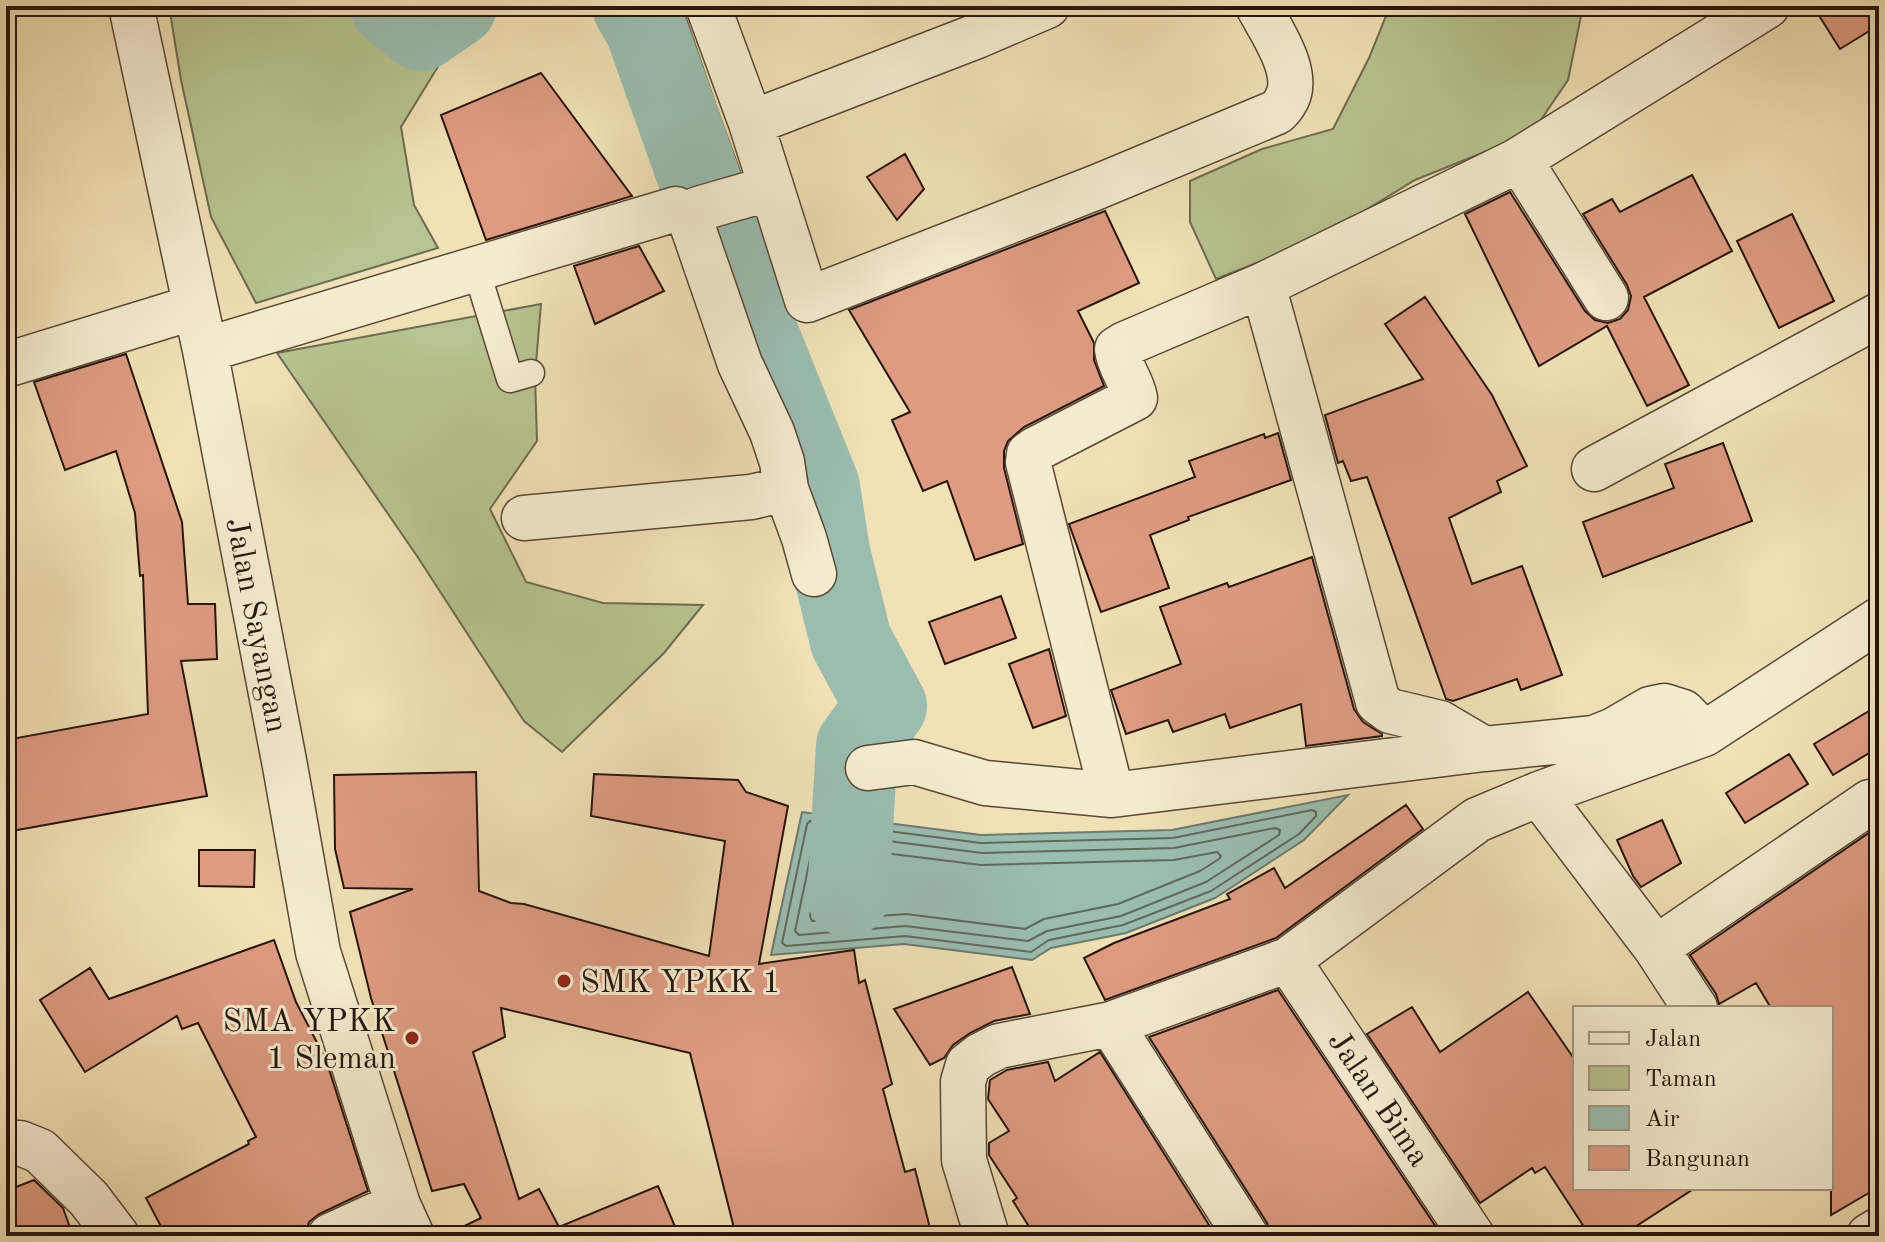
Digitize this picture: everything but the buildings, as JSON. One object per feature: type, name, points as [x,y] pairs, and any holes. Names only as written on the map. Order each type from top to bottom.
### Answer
[{"type":"street","name":"Jalan Sayangan","points":[[131,6],[205,350],[283,750],[318,952],[405,1220]]},
{"type":"street","points":[[708,6],[751,123],[807,300],[1097,187],[1277,112],[1287,101],[1291,86],[1290,67],[1258,6]]},
{"type":"street","points":[[751,123],[1047,6]]},
{"type":"street","points":[[1106,769],[1028,462],[1029,454],[1036,449],[1135,398],[1117,349],[1263,285],[1517,161],[1767,6]]},
{"type":"street","points":[[1517,161],[1531,178],[1606,298]]},
{"type":"street","points":[[205,350],[676,209],[703,209],[771,188]]},
{"type":"street","points":[[703,209],[740,364],[772,432],[782,462],[786,489],[814,574]]},
{"type":"street","points":[[1263,285],[1378,702],[1390,711],[1440,723],[1484,749]]},
{"type":"street","points":[[6,365],[195,307]]},
{"type":"street","points":[[1594,469],[1879,315]]},
{"type":"street","points":[[524,518],[751,497],[786,489]]},
{"type":"street","points":[[987,1236],[964,1160],[963,1082],[968,1065],[999,1046],[1111,1024],[1288,960],[1477,820],[1704,734],[1879,620]]},
{"type":"street","points":[[868,768],[914,762],[985,783],[1106,769],[1484,749],[1594,738],[1650,709],[1664,706],[1683,712],[1704,734]]},
{"type":"street","points":[[1539,794],[1656,948],[1694,1006]]},
{"type":"street","points":[[1656,948],[1870,802]]},
{"type":"street","name":"Jalan Bima","points":[[1288,960],[1472,1236]]},
{"type":"street","points":[[1111,1024],[1246,1236]]},
{"type":"street","points":[[6,1143],[20,1143],[40,1151],[89,1199],[117,1236]]},
{"type":"street","points":[[964,1160],[1011,1236]]},
{"type":"street","points":[[330,1236],[405,1220]]},
{"type":"street","points":[[1869,1236],[1879,1230]]},
{"type":"lane","points":[[476,269],[510,379],[531,373]]},
{"type":"green space","points":[[169,6],[345,6],[447,52],[401,127],[414,205],[438,248],[256,303],[211,217],[181,80]]},
{"type":"green space","points":[[623,6],[682,6],[740,171],[691,181],[626,26]]},
{"type":"green space","points":[[1390,6],[1574,6],[1581,16],[1568,80],[1532,133],[1415,180],[1320,238],[1216,279],[1190,222],[1190,181],[1262,149],[1333,129],[1369,58]]},
{"type":"green space","points":[[541,304],[535,375],[537,441],[490,509],[526,582],[603,603],[703,605],[664,653],[562,752],[524,721],[417,556],[277,353]]},
{"type":"water","points":[[1348,795],[1304,840],[1215,898],[1126,933],[1051,948],[1032,960],[904,944],[771,955],[802,812],[981,835],[1172,830]]},
{"type":"waterway","points":[[391,6],[421,30],[456,6]]},
{"type":"waterway","points":[[633,6],[646,29],[731,268],[819,487],[829,552],[851,641],[886,706],[857,746],[848,896]]},
{"type":"place","name":"SMK YPKK 1","points":[[564,981]]},
{"type":"place","name":"SMA YPKK 1 Sleman","points":[[412,1038]]}]
